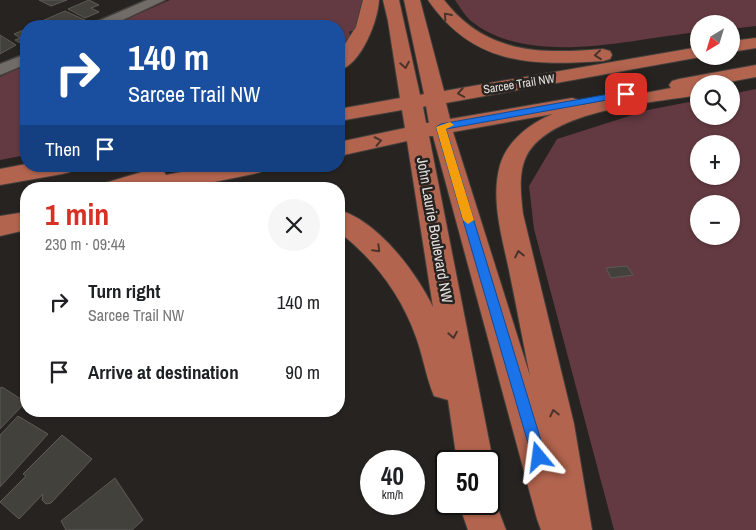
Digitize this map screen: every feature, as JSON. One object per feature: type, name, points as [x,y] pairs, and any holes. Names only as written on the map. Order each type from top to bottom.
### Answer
[{"type":"main road","points":[[345,57],[356,45],[365,27],[371,0]]},
{"type":"main road","name":"John Laurie Boulevard NW","points":[[391,0],[426,115],[560,530]]},
{"type":"main road","name":"John Laurie Boulevard NW","points":[[412,0],[426,115],[473,450]]},
{"type":"main road","points":[[436,0],[453,23],[467,34],[507,52],[533,57],[586,56],[690,46]]},
{"type":"main road","points":[[345,131],[580,81],[596,72],[690,55]]},
{"type":"main road","name":"Sarcee Trail NW","points":[[345,115],[426,115],[756,71]]},
{"type":"main road","points":[[740,80],[756,77]]},
{"type":"main road","points":[[573,530],[557,424],[510,214],[509,189],[513,164],[524,144],[538,130],[560,119],[690,91]]},
{"type":"main road","name":"Sarcee Trail NW","points":[[345,147],[426,115]]},
{"type":"main road","points":[[0,165],[20,161]]},
{"type":"main road","points":[[0,177],[28,172]]},
{"type":"main road","points":[[132,182],[172,172]]},
{"type":"main road","points":[[173,182],[223,172]]},
{"type":"main road","points":[[0,216],[20,212]]},
{"type":"main road","points":[[0,226],[20,222]]},
{"type":"main road","points":[[345,224],[367,240],[392,264],[411,291],[440,359],[461,450]]},
{"type":"main road","points":[[482,515],[487,530]]},
{"type":"main road","points":[[484,515],[487,530]]},
{"type":"street","points":[[113,20],[158,0]]},
{"type":"street","points":[[123,3],[136,10]]},
{"type":"street","points":[[0,70],[20,62]]},
{"type":"shaded area","points":[[170,0],[365,0],[356,32],[350,31],[349,34],[355,35],[345,48],[345,20],[125,20]]},
{"type":"shaded area","points":[[455,0],[756,0],[756,26],[740,28],[740,15],[690,15],[690,33],[581,47],[551,47],[522,44],[495,35],[471,21]]},
{"type":"shaded area","points":[[20,68],[20,156],[0,160],[0,77]]},
{"type":"shaded area","points":[[756,89],[756,530],[614,530],[534,229],[529,186],[557,139],[648,110],[690,102],[690,125],[740,125],[740,92]]},
{"type":"building","points":[[39,0],[67,0],[51,6]]},
{"type":"building","points":[[89,0],[99,5],[91,8],[99,12],[85,18],[68,9]]},
{"type":"building","points":[[65,11],[85,20],[44,20]]},
{"type":"building","points":[[20,32],[20,38],[14,34]]},
{"type":"building","points":[[0,35],[16,45],[0,54]]},
{"type":"building","points":[[627,266],[633,275],[611,278],[606,268]]},
{"type":"building","points":[[2,387],[20,398],[20,408],[0,429],[0,388]]},
{"type":"building","points":[[18,416],[48,434],[0,487],[0,435]]},
{"type":"building","points":[[62,435],[92,459],[51,503],[46,504],[42,500],[43,494],[19,519],[0,502],[26,476],[23,474]]},
{"type":"building","points":[[115,478],[143,520],[132,530],[66,530],[61,521]]},
{"type":"slow traffic","points":[[450,125],[441,127],[468,220]]},
{"type":"route","points":[[539,457],[441,127],[626,94]]}]
